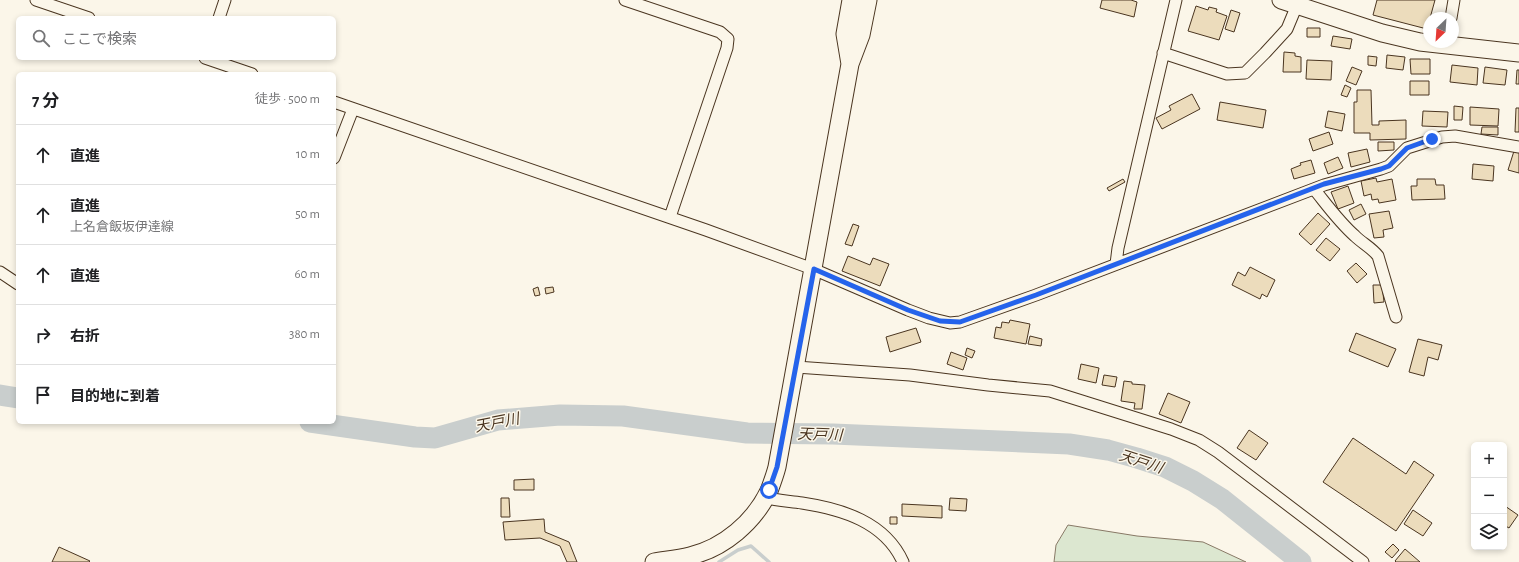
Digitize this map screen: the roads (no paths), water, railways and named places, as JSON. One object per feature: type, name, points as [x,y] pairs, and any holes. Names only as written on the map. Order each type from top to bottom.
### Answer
[{"type":"main road","points":[[850,64],[845,34],[851,0]]},
{"type":"main road","points":[[654,562],[691,556],[719,545],[742,528],[760,508],[766,497],[777,467],[850,64],[861,35],[868,0]]},
{"type":"main road","points":[[1281,0],[1382,33],[1423,42]]},
{"type":"main road","points":[[1459,45],[1519,53]]},
{"type":"street","points":[[36,0],[83,16]]},
{"type":"street","points":[[220,16],[225,0]]},
{"type":"street","points":[[625,0],[720,32],[728,39],[727,48],[670,217]]},
{"type":"street","points":[[1116,264],[1118,248],[1176,0]]},
{"type":"street","points":[[1452,12],[1454,0]]},
{"type":"street","points":[[1163,53],[1227,74],[1245,73],[1287,29],[1297,5]]},
{"type":"street","points":[[211,60],[246,72]]},
{"type":"street","points":[[336,103],[670,217],[814,269],[908,310],[935,320],[950,322],[960,322],[1036,295],[1324,184],[1389,166],[1407,148],[1442,137],[1455,136],[1519,146]]},
{"type":"street","points":[[336,153],[354,109]]},
{"type":"street","points":[[1314,189],[1338,219],[1378,256],[1396,317]]},
{"type":"street","points":[[0,272],[16,283]]},
{"type":"street","points":[[795,374],[910,375],[1050,391],[1171,429],[1199,440],[1218,452],[1363,562]]},
{"type":"street","points":[[766,497],[780,501],[825,507],[870,524],[894,545],[903,562]]},
{"type":"waterway","name":"天戸川","points":[[0,395],[16,398]]},
{"type":"waterway","name":"天戸川","points":[[324,424],[415,437],[435,438],[498,420],[560,415],[623,416],[747,433],[833,434],[1069,444],[1108,450],[1137,458],[1165,467],[1193,481],[1222,499],[1301,562]]},
{"type":"waterway","points":[[719,562],[738,550],[751,546],[769,562]]}]
